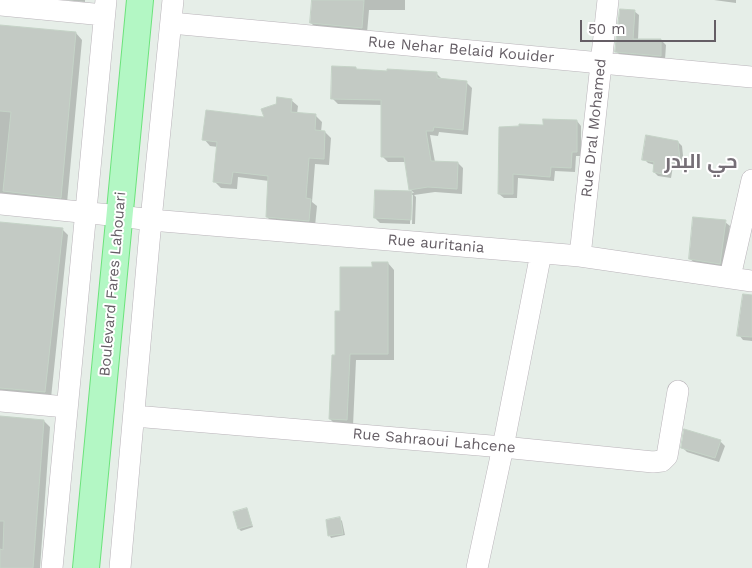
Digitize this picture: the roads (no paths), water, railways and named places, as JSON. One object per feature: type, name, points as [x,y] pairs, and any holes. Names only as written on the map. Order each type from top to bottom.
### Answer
[{"type":"main road","name":"Boulevard Fares Lahouari","points":[[86,568],[140,0]]},
{"type":"street","points":[[120,568],[173,0]]},
{"type":"street","name":"Rue Dral Mohamed","points":[[580,256],[608,0]]},
{"type":"street","points":[[0,5],[105,7],[52,568]]},
{"type":"street","name":"Rue Nehar Belaid Kouider","points":[[171,23],[752,77]]},
{"type":"street","points":[[730,277],[752,180]]},
{"type":"street","name":"Rue auritania","points":[[0,204],[151,220],[580,256],[752,281]]},
{"type":"street","points":[[478,568],[541,253]]},
{"type":"street","name":"Rue Sahraoui Lahcene","points":[[134,416],[503,446],[653,462],[662,461],[667,456],[678,391]]},
{"type":"street","points":[[0,401],[66,407]]},
{"type":"district","name":"حي البدر","points":[[701,162]]}]
